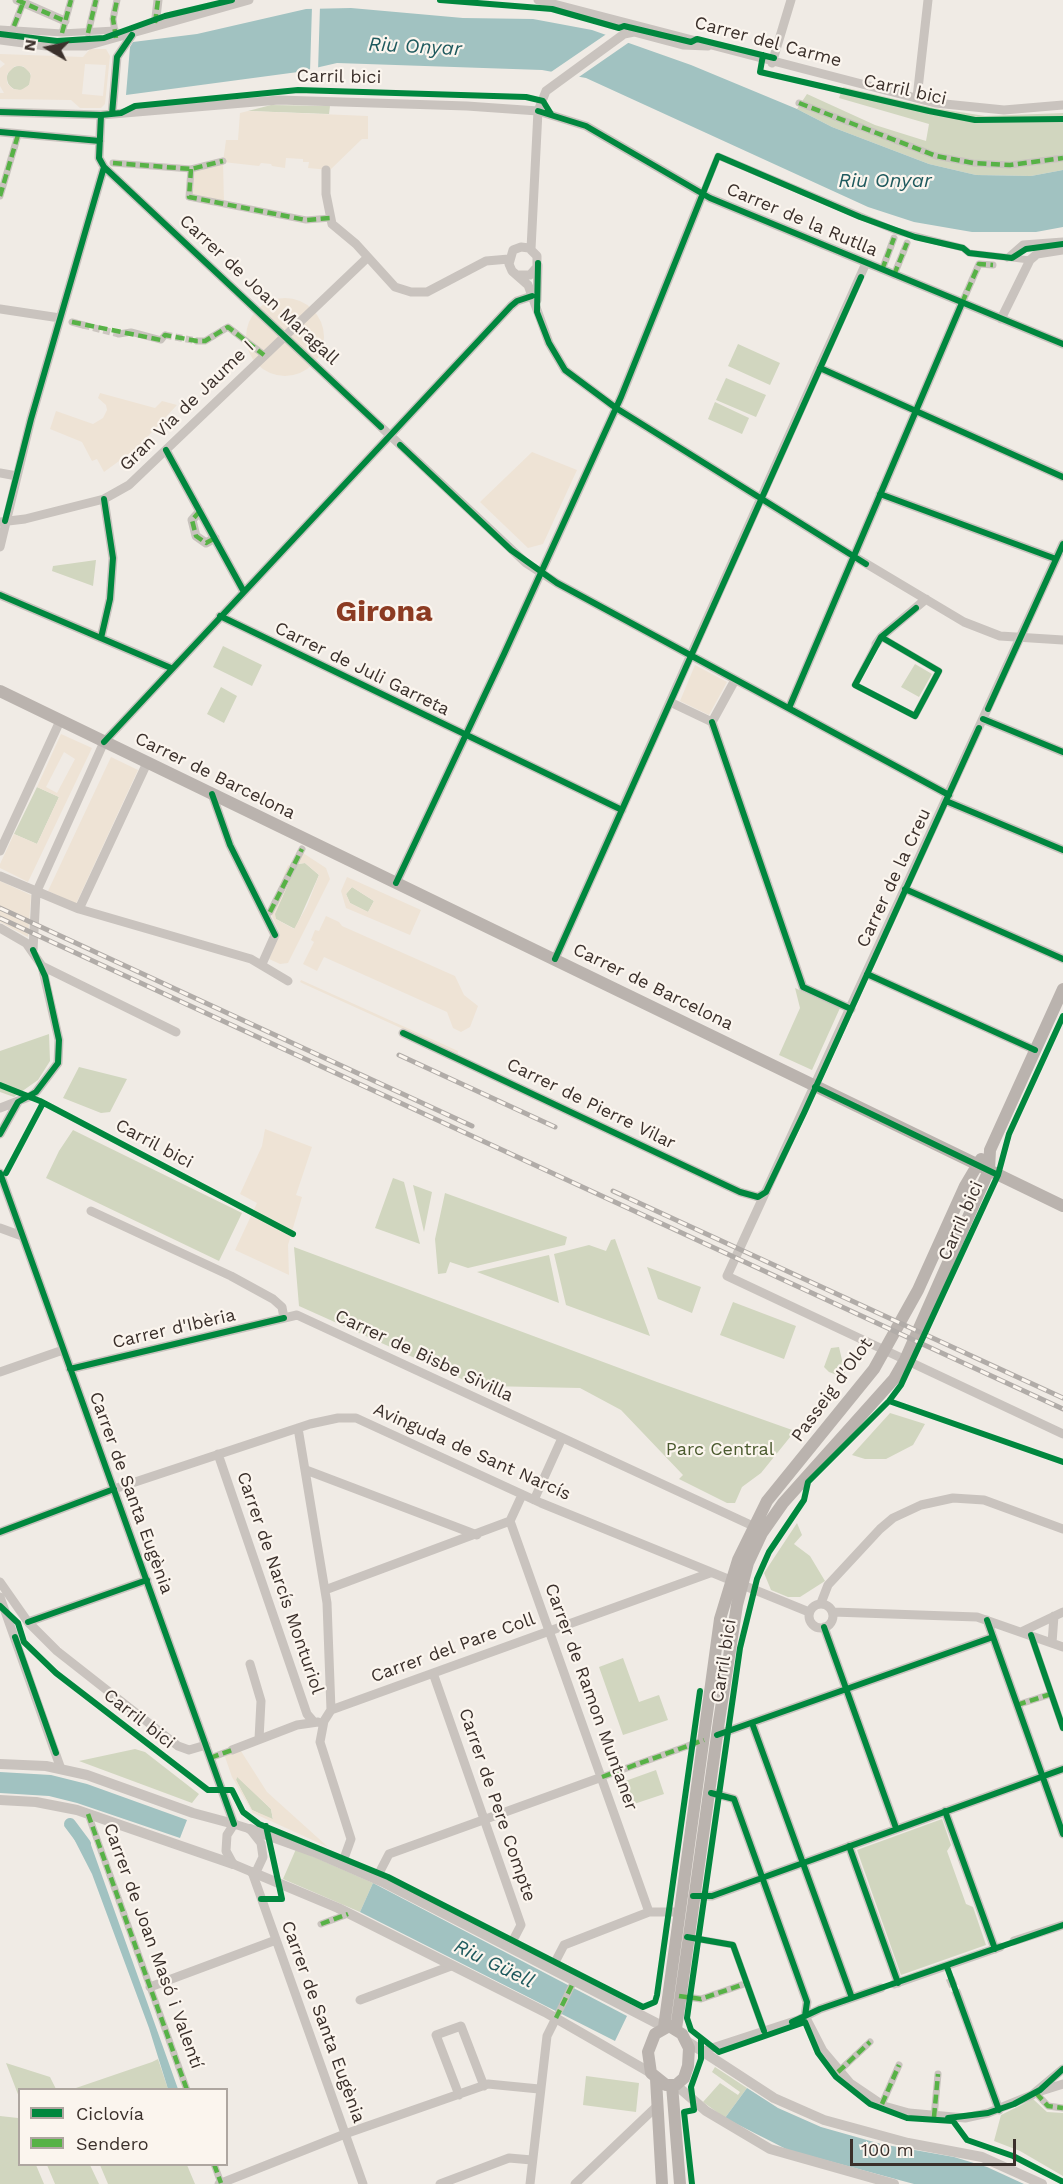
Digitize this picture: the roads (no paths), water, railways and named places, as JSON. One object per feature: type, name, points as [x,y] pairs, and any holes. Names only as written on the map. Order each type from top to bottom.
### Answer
[{"type":"main road","name":"Carrer de Barcelona","points":[[0,691],[1063,1206]]},
{"type":"main road","points":[[989,1170],[990,1150],[1063,989]]},
{"type":"main road","points":[[976,1163],[990,1150]]},
{"type":"main road","name":"Passeig d'Olot","points":[[670,2028],[679,1996],[717,1736],[736,1584],[753,1526],[767,1501],[856,1393],[885,1350],[918,1290],[976,1163]]},
{"type":"main road","name":"Passeig d'Olot","points":[[670,2028],[679,1912],[720,1619],[762,1533],[783,1503],[894,1379],[905,1360],[989,1170]]},
{"type":"main road","points":[[653,2076],[666,2085],[674,2085],[684,2078],[688,2066],[689,2048],[685,2040],[670,2028],[655,2034],[649,2045],[648,2059],[653,2076],[662,2184]]},
{"type":"main road","points":[[674,2085],[680,2184]]},
{"type":"street","points":[[62,33],[71,0]]},
{"type":"street","points":[[88,33],[96,0]]},
{"type":"street","points":[[116,35],[113,19],[117,0]]},
{"type":"street","points":[[155,26],[158,0]]},
{"type":"street","points":[[0,29],[132,35],[155,26],[249,0]]},
{"type":"street","name":"Carrer del Carme","points":[[538,0],[554,2],[697,39],[711,46],[772,63],[958,107],[988,110],[1063,105]]},
{"type":"street","points":[[772,63],[791,0]]},
{"type":"street","points":[[917,98],[928,0]]},
{"type":"street","points":[[14,26],[20,1],[65,21]]},
{"type":"street","points":[[537,308],[538,263],[537,256],[531,249],[538,111],[546,91],[620,36],[634,32],[682,45],[711,46]]},
{"type":"street","points":[[99,44],[116,35]]},
{"type":"street","points":[[112,114],[117,57],[132,35]]},
{"type":"street","points":[[0,40],[61,47],[99,44],[109,47],[117,57]]},
{"type":"street","name":"Carrer de la Rutlla","points":[[0,112],[101,116],[279,100],[467,106],[538,111],[586,126],[703,193],[776,227],[1063,344]]},
{"type":"street","points":[[799,103],[936,156],[973,163],[1010,165],[1063,158]]},
{"type":"street","points":[[101,116],[99,158],[108,165],[191,169],[223,161]]},
{"type":"street","points":[[0,132],[100,141]]},
{"type":"street","points":[[0,196],[18,135]]},
{"type":"street","points":[[396,883],[616,408],[718,156],[908,240],[963,248],[969,253],[1001,261]]},
{"type":"street","points":[[0,547],[2,521],[17,476],[60,318],[108,165]]},
{"type":"street","name":"Carrer de Joan Maragall","points":[[108,165],[511,550],[540,572],[690,656],[789,708],[947,798],[1063,850]]},
{"type":"street","points":[[191,169],[189,197],[306,220],[331,218]]},
{"type":"street","points":[[326,170],[326,194],[332,224],[395,287],[411,292],[427,292],[486,261],[509,259]]},
{"type":"street","points":[[882,270],[895,235]]},
{"type":"street","points":[[894,275],[908,240]]},
{"type":"street","points":[[1001,261],[1023,244],[1063,241]]},
{"type":"street","points":[[531,249],[518,248],[509,259],[510,269],[528,285],[549,343],[564,370],[616,408],[761,499],[926,599],[982,630],[1000,636],[1063,640]]},
{"type":"street","points":[[1001,319],[1030,261],[1037,254],[1063,250]]},
{"type":"street","name":"Gran Via de Jaume I","points":[[2,521],[25,519],[104,499],[129,485],[367,258]]},
{"type":"street","points":[[789,708],[980,264],[1030,261]]},
{"type":"street","points":[[518,275],[532,274],[538,263]]},
{"type":"street","points":[[555,959],[866,263]]},
{"type":"street","points":[[33,950],[36,893],[104,742],[512,306],[532,296]]},
{"type":"street","points":[[0,309],[60,318]]},
{"type":"street","points":[[72,322],[83,326]]},
{"type":"street","points":[[197,341],[205,341],[228,327],[264,354]]},
{"type":"street","points":[[119,334],[131,332],[161,340],[165,335]]},
{"type":"street","points":[[820,368],[1063,477]]},
{"type":"street","points":[[166,450],[244,592]]},
{"type":"street","points":[[0,473],[17,476]]},
{"type":"street","points":[[880,494],[1056,559]]},
{"type":"street","points":[[101,638],[110,599],[113,558],[104,499]]},
{"type":"street","points":[[200,511],[192,520],[196,536],[206,543],[215,538]]},
{"type":"street","name":"Carrer de la Creu","points":[[885,1350],[727,1276],[1063,544]]},
{"type":"street","points":[[0,595],[171,668]]},
{"type":"street","points":[[882,638],[939,671],[915,716],[855,685],[882,638],[926,599]]},
{"type":"street","name":"Carrer de Juli Garreta","points":[[220,616],[622,810]]},
{"type":"street","points":[[712,722],[735,680]]},
{"type":"street","points":[[670,702],[712,722],[803,987],[851,1009]]},
{"type":"street","points":[[983,719],[1063,752]]},
{"type":"street","points":[[0,851],[60,721]]},
{"type":"street","points":[[79,909],[147,763]]},
{"type":"street","points":[[212,794],[230,845],[275,935],[262,963]]},
{"type":"street","points":[[270,912],[302,849]]},
{"type":"street","points":[[0,876],[36,893],[79,909],[262,963],[288,981]]},
{"type":"street","points":[[905,889],[1063,959]]},
{"type":"street","points":[[0,928],[33,950],[42,966],[59,1040],[58,1063],[36,1092],[18,1102],[0,1108]]},
{"type":"street","points":[[42,966],[176,1032]]},
{"type":"street","points":[[867,974],[1035,1050]]},
{"type":"street","name":"Carrer de Pierre Vilar","points":[[403,1033],[740,1192],[758,1197],[766,1192]]},
{"type":"street","points":[[0,1134],[18,1102]]},
{"type":"street","name":"Carrer de Santa Eugènia","points":[[0,1173],[234,1824]]},
{"type":"street","points":[[91,1212],[231,1276],[273,1299],[282,1307],[284,1318]]},
{"type":"street","points":[[0,1228],[22,1236]]},
{"type":"street","name":"Carrer de Bisbe Sivilla","points":[[284,1318],[297,1315],[734,1515],[753,1526]]},
{"type":"street","name":"Carrer d'Ibèria","points":[[70,1369],[284,1318]]},
{"type":"street","points":[[0,1372],[63,1350]]},
{"type":"street","points":[[885,1350],[1063,1434]]},
{"type":"street","name":"Avinguda de Sant Narcís","points":[[0,1532],[114,1489],[298,1428],[328,1419],[356,1418],[522,1495],[809,1612]]},
{"type":"street","points":[[298,1428],[325,1590],[331,1710],[324,1721],[320,1742],[351,1839],[342,1864]]},
{"type":"street","points":[[534,1500],[562,1438]]},
{"type":"street","name":"Carrer de Narcís Monturiol","points":[[218,1454],[307,1714],[313,1721]]},
{"type":"street","points":[[306,1470],[477,1535]]},
{"type":"street","points":[[325,1590],[510,1521],[522,1495]]},
{"type":"street","points":[[821,1603],[828,1585],[880,1529],[893,1518],[921,1505],[953,1498],[984,1500],[1063,1529]]},
{"type":"street","name":"Carrer de Ramon Muntaner","points":[[510,1521],[649,1912]]},
{"type":"street","name":"Carrer del Pare Coll","points":[[331,1710],[710,1573]]},
{"type":"street","points":[[28,1622],[147,1580]]},
{"type":"street","points":[[0,1582],[28,1622],[57,1651],[178,1746],[189,1750],[206,1745]]},
{"type":"street","points":[[0,1597],[61,1769]]},
{"type":"street","points":[[821,1603],[830,1607],[833,1612],[831,1622],[824,1628],[812,1624],[809,1612],[813,1606],[821,1603]]},
{"type":"street","points":[[833,1612],[977,1617],[1063,1647]]},
{"type":"street","points":[[1021,1632],[1059,1614]]},
{"type":"street","points":[[1052,1643],[1059,1614]]},
{"type":"street","points":[[987,1620],[1063,1834]]},
{"type":"street","points":[[824,1628],[896,1828]]},
{"type":"street","points":[[1030,1635],[1063,1728]]},
{"type":"street","points":[[717,1736],[993,1637]]},
{"type":"street","points":[[250,1664],[261,1701],[259,1740]]},
{"type":"street","name":"Carrer de Pere Compte","points":[[433,1673],[521,1925],[510,1946]]},
{"type":"street","points":[[1017,1704],[1051,1694]]},
{"type":"street","points":[[210,1758],[313,1721],[324,1721]]},
{"type":"street","points":[[752,1723],[852,1998]]},
{"type":"street","points":[[378,1874],[388,1854],[704,1740]]},
{"type":"street","points":[[0,1764],[61,1769],[93,1777],[193,1813],[250,1829],[342,1864],[378,1874],[510,1946],[670,2028]]},
{"type":"street","points":[[693,1896],[712,1896],[1063,1769]]},
{"type":"street","points":[[709,1792],[730,1796],[734,1799],[807,2002],[805,2016],[823,2051],[838,2072],[860,2091],[882,2104],[909,2114],[965,2118],[999,2110],[1036,2092],[1063,2084]]},
{"type":"street","points":[[0,1800],[47,1803],[88,1814],[254,1872],[348,1914],[556,2018],[653,2076]]},
{"type":"street","points":[[849,1845],[896,1983],[946,1967],[998,1948],[945,1811]]},
{"type":"street","name":"Carrer de Joan Masó i Valentí","points":[[88,1814],[186,2088]]},
{"type":"street","points":[[233,1864],[226,1851],[225,1843],[229,1828],[234,1824]]},
{"type":"street","points":[[250,1829],[257,1836],[262,1850],[261,1866],[254,1872]]},
{"type":"street","name":"Carrer de Santa Eugènia","points":[[254,1872],[363,2184]]},
{"type":"street","points":[[552,1968],[564,1945],[649,1912],[679,1912]]},
{"type":"street","points":[[321,1924],[348,1914]]},
{"type":"street","points":[[1014,1941],[1063,1925]]},
{"type":"street","points":[[687,1937],[733,1945],[764,2031]]},
{"type":"street","points":[[150,1987],[276,1940]]},
{"type":"street","points":[[360,2000],[451,1966]]},
{"type":"street","points":[[946,1967],[950,1978]]},
{"type":"street","points":[[530,2184],[539,2089],[548,2036],[573,1983]]},
{"type":"street","points":[[679,1996],[701,1999],[747,1983]]},
{"type":"street","points":[[703,2051],[881,1988]]},
{"type":"street","points":[[957,1994],[999,2110]]},
{"type":"street","points":[[459,2095],[436,2036],[461,2026],[486,2085]]},
{"type":"street","points":[[685,2040],[774,2098],[824,2120],[908,2143],[982,2157],[1042,2184]]},
{"type":"street","points":[[838,2072],[870,2042]]},
{"type":"street","points":[[882,2104],[899,2065]]},
{"type":"street","points":[[1036,2092],[1063,2069]]},
{"type":"street","points":[[934,2117],[938,2074]]},
{"type":"street","points":[[215,2166],[220,2184],[345,2134],[486,2085],[539,2089]]},
{"type":"street","points":[[674,2085],[706,2110],[770,2149],[894,2184]]},
{"type":"street","points":[[1036,2092],[1048,2106],[1063,2108]]},
{"type":"street","points":[[575,2184],[656,2107]]},
{"type":"street","points":[[440,2184],[509,2158],[532,2160]]},
{"type":"water","name":"Riu Onyar","points":[[351,8],[463,18],[533,19],[592,30],[691,65],[797,109],[832,127],[929,164],[976,175],[1031,176],[1063,170],[1063,227],[1036,232],[972,232],[914,222],[868,207],[586,78],[542,70],[337,63],[298,72],[126,95],[130,47],[133,42],[197,34],[306,9]]},
{"type":"water","points":[[0,1772],[51,1775],[87,1784],[187,1820],[180,1838],[77,1803],[49,1796],[0,1793]]},
{"type":"water","points":[[79,1828],[90,1842],[178,2088],[168,2088],[149,2028],[92,1874],[72,1835]]},
{"type":"water","name":"Riu Güell","points":[[373,1883],[627,2016],[615,2041],[360,1912]]},
{"type":"water","points":[[747,2088],[778,2108],[821,2127],[881,2144],[954,2157],[987,2167],[1024,2184],[914,2184],[788,2150],[725,2118]]},
{"type":"waterway","points":[[70,1824],[85,1844]]},
{"type":"tunnel","points":[[83,325],[119,334]]},
{"type":"tunnel","points":[[165,335],[197,341]]},
{"type":"tunnel","points":[[950,1978],[957,1994]]},
{"type":"railway","points":[[0,908],[472,1126]]},
{"type":"railway","points":[[0,918],[1063,1409]]},
{"type":"railway","points":[[399,1055],[555,1127]]},
{"type":"railway","points":[[613,1191],[1063,1398]]},
{"type":"district","name":"Girona","points":[[384,612]]},
{"type":"park label","name":"Parc Central","points":[[720,1450]]}]
